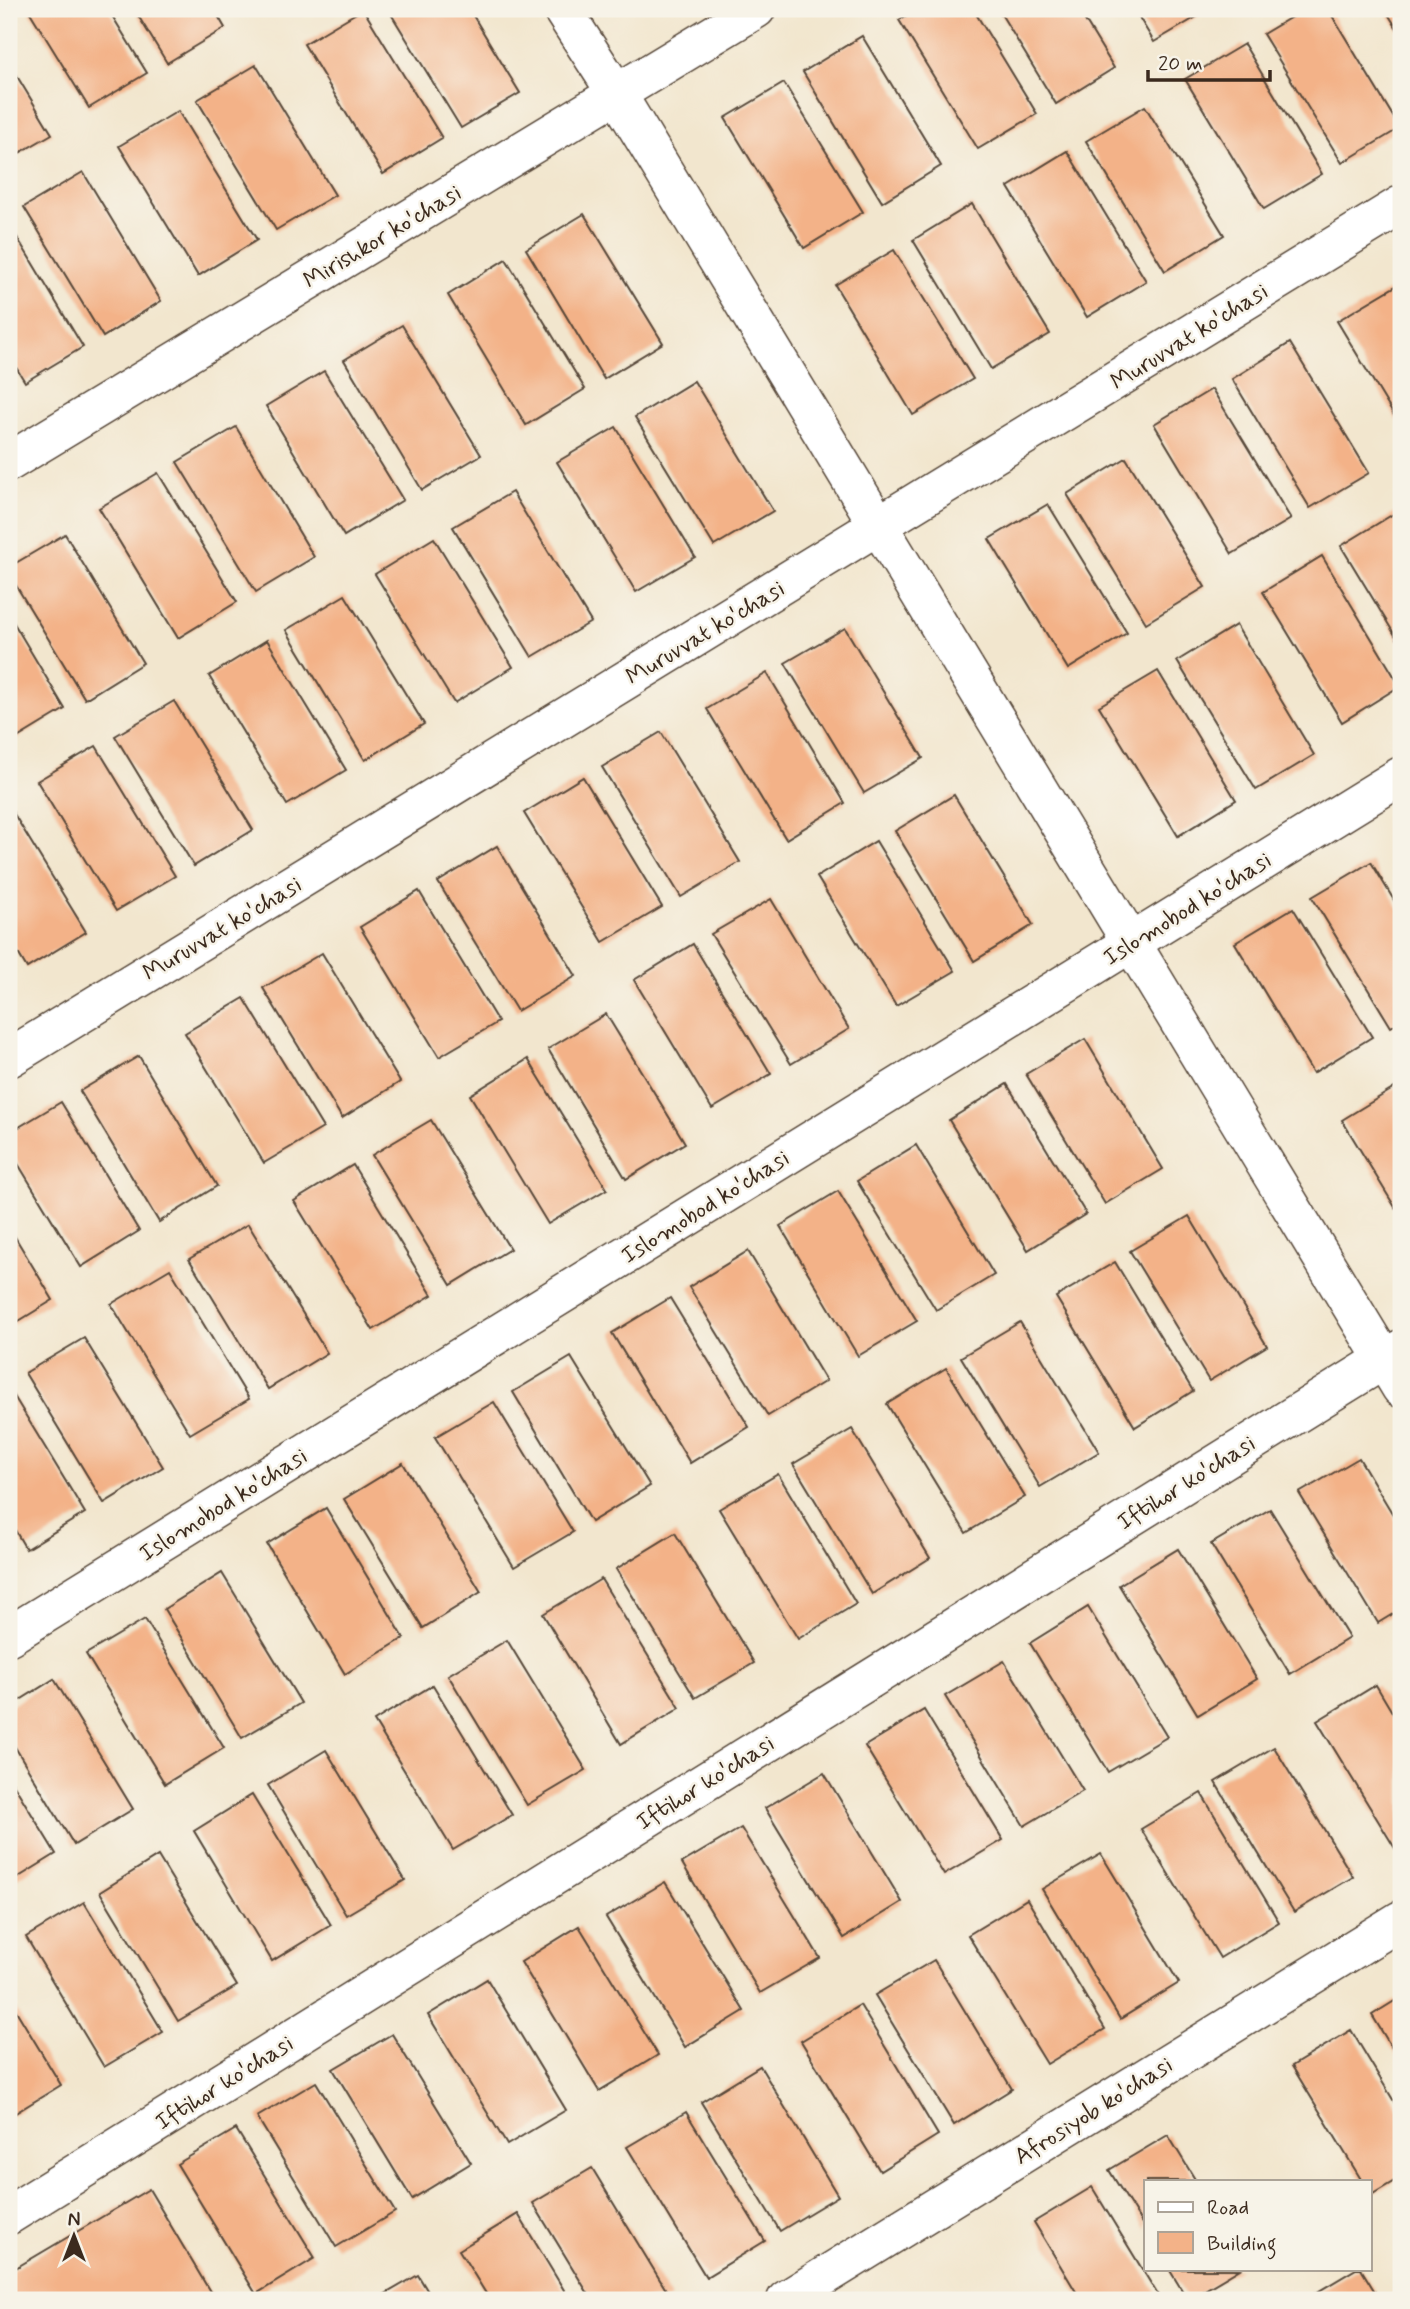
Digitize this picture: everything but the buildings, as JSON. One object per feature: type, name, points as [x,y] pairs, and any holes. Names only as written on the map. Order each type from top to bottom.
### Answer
[{"type":"street","points":[[562,9],[617,94],[1131,942],[1396,1365]]},
{"type":"street","name":"Mirishkor ko'chasi","points":[[9,462],[756,9]]},
{"type":"street","name":"Muruvvat ko'chasi","points":[[9,1058],[1401,205]]},
{"type":"street","name":"Islomobod ko'chasi","points":[[9,1636],[1401,776]]},
{"type":"street","name":"Iftihor ko'chasi","points":[[9,2215],[1396,1365]]},
{"type":"street","name":"Afrosiyob ko'chasi","points":[[786,2300],[1401,1920]]}]
